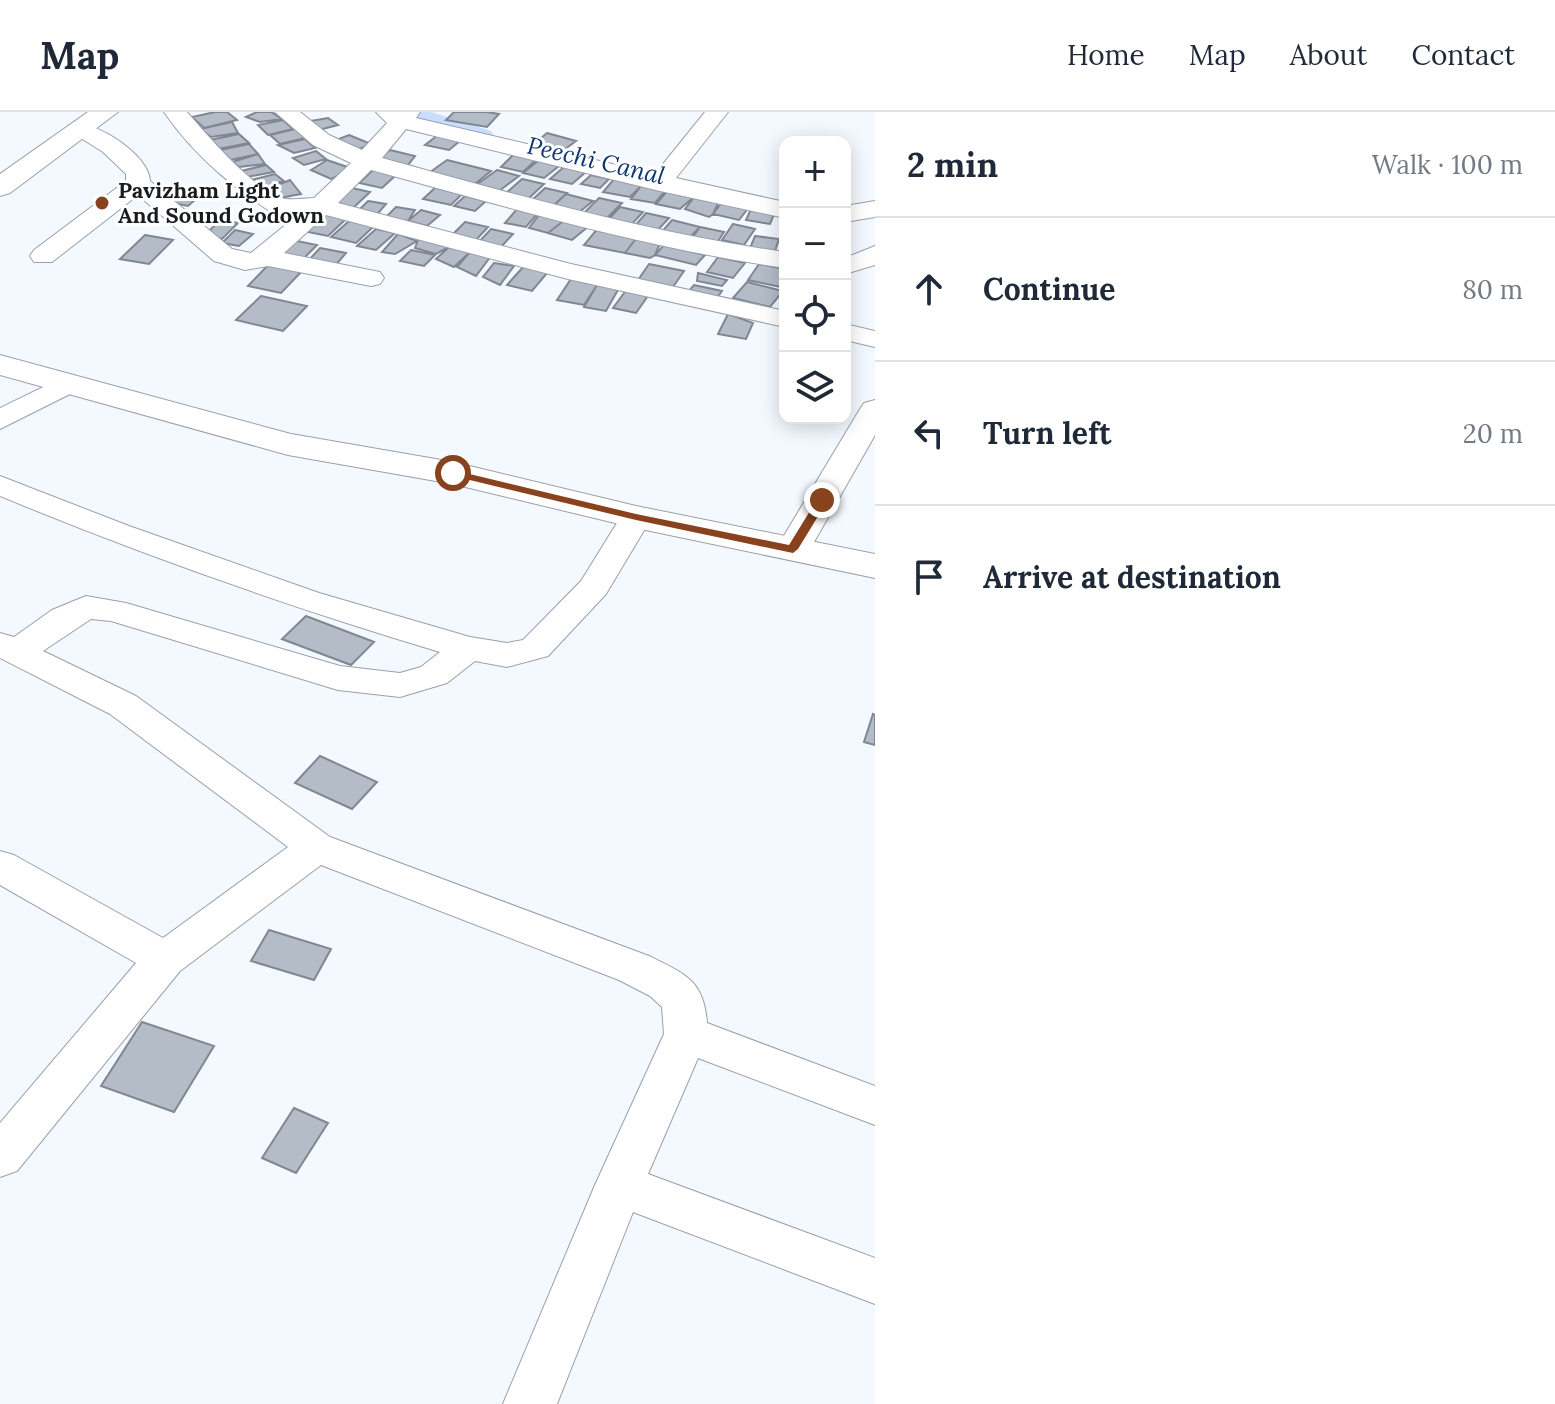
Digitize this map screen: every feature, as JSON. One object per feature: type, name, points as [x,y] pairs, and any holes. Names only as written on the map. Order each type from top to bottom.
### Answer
[{"type":"street","points":[[0,187],[105,112]]},
{"type":"street","points":[[175,112],[210,153],[255,192],[277,206],[779,318]]},
{"type":"street","points":[[286,112],[321,140],[366,161],[523,204],[727,252],[779,259]]},
{"type":"street","points":[[660,184],[681,153],[717,112]]},
{"type":"street","points":[[265,257],[366,161],[400,115],[660,184],[779,209]]},
{"type":"street","points":[[80,130],[99,137],[118,151],[138,173],[138,183],[223,255],[245,262],[265,257],[371,278]]},
{"type":"street","points":[[43,256],[138,183]]},
{"type":"street","points":[[851,213],[875,209]]},
{"type":"street","points":[[851,265],[875,254]]},
{"type":"street","points":[[851,333],[875,339]]},
{"type":"street","points":[[0,365],[288,444],[453,473],[636,517],[875,566]]},
{"type":"street","points":[[0,420],[68,384]]},
{"type":"street","points":[[793,549],[875,409]]},
{"type":"street","points":[[0,485],[117,533],[307,601],[468,648],[507,655],[535,648],[594,587],[636,517]]},
{"type":"street","points":[[8,648],[86,607],[114,611],[338,678],[400,685],[434,675],[468,648]]},
{"type":"street","points":[[8,648],[123,705],[316,847],[644,973],[665,984],[684,1000],[686,1034],[619,1185],[530,1404]]},
{"type":"street","points":[[0,1157],[165,959],[316,847]]},
{"type":"street","points":[[0,866],[165,959]]},
{"type":"street","points":[[686,1034],[875,1106]]},
{"type":"street","points":[[619,1185],[875,1281]]},
{"type":"building","points":[[227,112],[237,120],[204,128],[192,117]]},
{"type":"building","points":[[257,112],[271,112],[282,119],[260,122],[246,117]]},
{"type":"building","points":[[454,112],[499,114],[487,127],[446,120]]},
{"type":"building","points":[[328,118],[338,125],[315,131],[304,122]]},
{"type":"building","points":[[283,120],[293,129],[268,135],[258,125]]},
{"type":"building","points":[[232,122],[238,133],[211,137],[200,129]]},
{"type":"building","points":[[295,129],[305,138],[280,144],[270,135]]},
{"type":"building","points":[[547,133],[576,141],[564,150],[535,143]]},
{"type":"building","points":[[239,134],[249,143],[218,149],[210,140]]},
{"type":"building","points":[[349,135],[371,144],[353,152],[331,142]]},
{"type":"building","points":[[438,135],[461,140],[449,150],[425,145]]},
{"type":"building","points":[[305,139],[315,148],[294,153],[278,145]]},
{"type":"building","points":[[249,144],[258,154],[230,160],[220,150]]},
{"type":"building","points":[[390,150],[415,156],[404,170],[374,162]]},
{"type":"building","points":[[316,151],[326,159],[304,165],[293,158]]},
{"type":"building","points":[[515,153],[538,158],[523,172],[501,167]]},
{"type":"building","points":[[258,154],[265,164],[239,167],[232,162]]},
{"type":"building","points":[[327,160],[353,169],[331,179],[311,170]]},
{"type":"building","points":[[447,160],[491,171],[471,187],[426,175]]},
{"type":"building","points":[[538,161],[559,166],[544,178],[523,173]]},
{"type":"building","points":[[266,165],[274,172],[247,177],[241,171]]},
{"type":"building","points":[[565,166],[587,171],[572,184],[550,179]]},
{"type":"building","points":[[373,170],[396,175],[382,188],[359,183]]},
{"type":"building","points":[[497,170],[519,176],[495,194],[472,188]]},
{"type":"building","points":[[275,174],[284,181],[256,189],[251,180]]},
{"type":"building","points":[[591,175],[609,179],[600,188],[581,184]]},
{"type":"building","points":[[615,178],[641,186],[630,197],[603,192]]},
{"type":"building","points":[[522,179],[544,184],[527,200],[504,195]]},
{"type":"building","points":[[290,180],[301,194],[274,199],[261,192]]},
{"type":"building","points":[[437,186],[464,192],[451,205],[423,199]]},
{"type":"building","points":[[641,186],[665,191],[655,203],[631,199]]},
{"type":"building","points":[[185,187],[205,191],[188,206],[168,202]]},
{"type":"building","points":[[352,188],[370,192],[351,210],[332,207]]},
{"type":"building","points":[[545,188],[567,193],[552,207],[531,201]]},
{"type":"building","points":[[669,189],[695,196],[680,209],[656,204]]},
{"type":"building","points":[[566,194],[593,201],[578,213],[552,207]]},
{"type":"building","points":[[465,196],[486,201],[475,211],[454,206]]},
{"type":"building","points":[[695,196],[719,201],[713,214],[709,217],[685,209]]},
{"type":"building","points":[[599,198],[622,203],[606,219],[583,214]]},
{"type":"building","points":[[368,201],[386,204],[375,217],[356,213]]},
{"type":"building","points":[[723,201],[749,207],[739,220],[713,214]]},
{"type":"building","points":[[396,207],[415,210],[408,221],[385,218]]},
{"type":"building","points":[[620,207],[643,212],[631,225],[608,220]]},
{"type":"building","points":[[517,209],[538,213],[526,227],[505,223]]},
{"type":"building","points":[[751,209],[775,212],[770,224],[746,220]]},
{"type":"building","points":[[421,210],[440,215],[427,226],[408,221]]},
{"type":"building","points":[[542,211],[566,219],[548,233],[529,228]]},
{"type":"building","points":[[324,212],[348,217],[328,236],[303,231]]},
{"type":"building","points":[[646,213],[669,218],[656,232],[634,227]]},
{"type":"building","points":[[566,219],[589,226],[572,240],[548,233]]},
{"type":"building","points":[[220,220],[238,223],[222,239],[205,235]]},
{"type":"building","points":[[672,220],[700,227],[687,240],[660,234]]},
{"type":"building","points":[[349,221],[374,226],[356,243],[331,237]]},
{"type":"building","points":[[465,222],[488,227],[476,240],[452,235]]},
{"type":"building","points":[[733,224],[755,229],[744,245],[722,240]]},
{"type":"building","points":[[700,227],[724,232],[715,246],[690,241]]},
{"type":"building","points":[[598,228],[638,236],[625,253],[584,245]]},
{"type":"building","points":[[376,229],[395,233],[376,250],[357,246]]},
{"type":"building","points":[[491,229],[513,234],[500,248],[478,243]]},
{"type":"building","points":[[235,230],[253,234],[239,246],[222,243]]},
{"type":"building","points":[[398,234],[417,241],[395,254],[382,252]]},
{"type":"building","points":[[145,235],[173,240],[149,264],[120,259]]},
{"type":"building","points":[[638,236],[661,241],[655,255],[650,258],[625,253]]},
{"type":"building","points":[[755,236],[779,239],[773,257],[748,253]]},
{"type":"building","points":[[419,237],[449,247],[436,254],[415,248]]},
{"type":"building","points":[[292,240],[317,245],[301,261],[275,256]]},
{"type":"building","points":[[664,245],[705,255],[696,265],[655,255]]},
{"type":"building","points":[[449,247],[470,252],[454,267],[436,259]]},
{"type":"building","points":[[320,248],[346,253],[334,267],[307,262]]},
{"type":"building","points":[[411,250],[435,255],[424,266],[400,261]]},
{"type":"building","points":[[470,252],[491,256],[476,276],[457,267]]},
{"type":"building","points":[[718,257],[745,263],[733,278],[707,272]]},
{"type":"building","points":[[494,263],[514,266],[500,285],[483,277]]},
{"type":"building","points":[[269,264],[302,271],[281,293],[248,286]]},
{"type":"building","points":[[649,264],[684,271],[673,287],[638,280]]},
{"type":"building","points":[[759,264],[779,268],[779,287],[748,280]]},
{"type":"building","points":[[523,267],[548,272],[532,291],[507,285]]},
{"type":"building","points":[[698,273],[727,280],[722,286],[697,281]]},
{"type":"building","points":[[571,279],[597,285],[584,305],[557,300]]},
{"type":"building","points":[[747,282],[779,290],[779,296],[770,307],[733,298]]},
{"type":"building","points":[[597,285],[619,288],[606,311],[584,307]]},
{"type":"building","points":[[694,285],[722,291],[716,299],[688,292]]},
{"type":"building","points":[[627,289],[650,293],[636,313],[613,308]]},
{"type":"building","points":[[261,296],[307,306],[283,331],[236,320]]},
{"type":"building","points":[[728,314],[753,323],[746,339],[718,334]]},
{"type":"building","points":[[306,616],[374,642],[351,665],[282,639]]},
{"type":"building","points":[[875,715],[875,745],[864,742]]},
{"type":"building","points":[[320,756],[377,782],[352,809],[295,783]]},
{"type":"building","points":[[269,930],[331,949],[314,980],[251,961]]},
{"type":"building","points":[[142,1022],[214,1046],[174,1112],[101,1086]]},
{"type":"building","points":[[294,1108],[328,1123],[296,1173],[262,1158]]},
{"type":"waterway","name":"Peechi Canal","points":[[409,112],[483,136]]},
{"type":"place","name":"Pavizham Light And Sound Godown","points":[[102,203]]},
{"type":"route","points":[[453,473],[636,517],[793,549],[822,500]]}]
